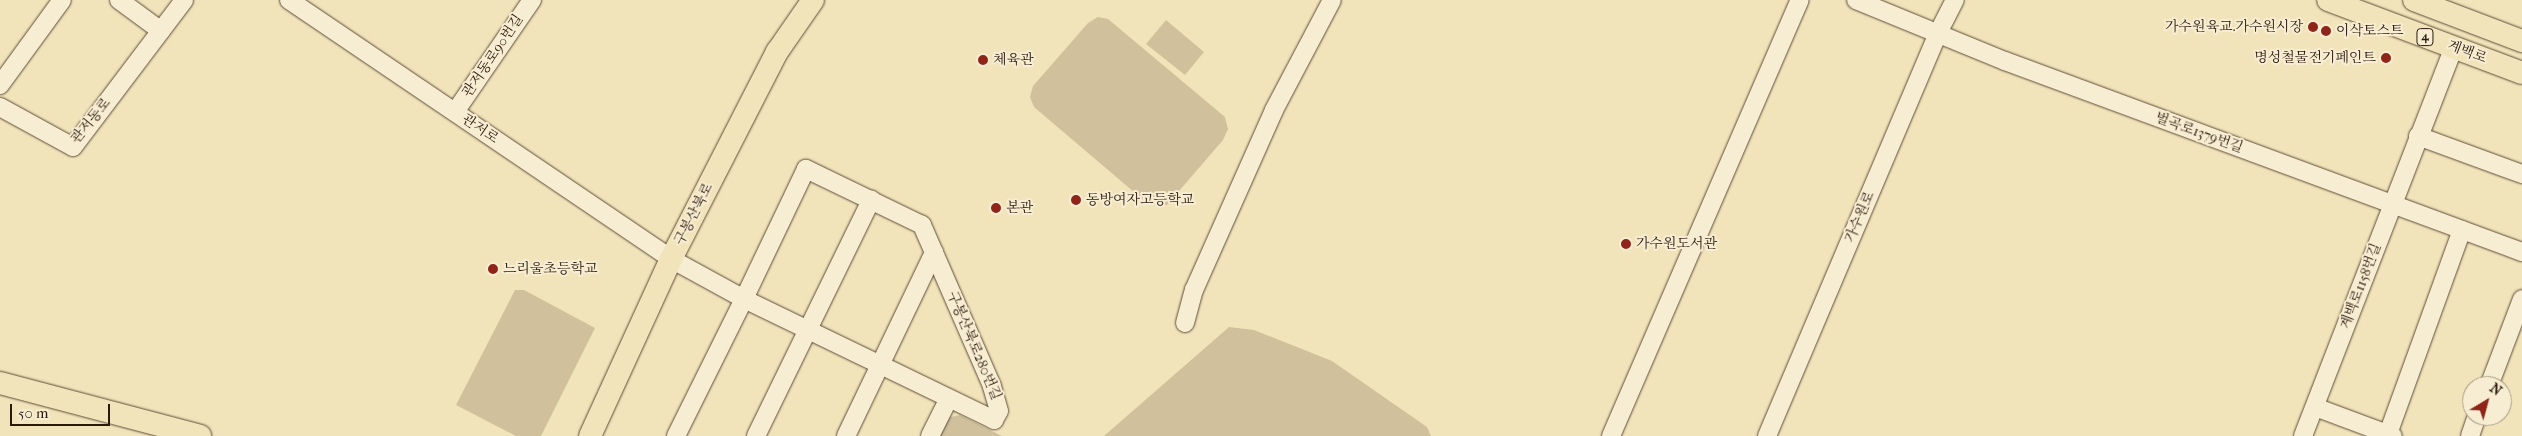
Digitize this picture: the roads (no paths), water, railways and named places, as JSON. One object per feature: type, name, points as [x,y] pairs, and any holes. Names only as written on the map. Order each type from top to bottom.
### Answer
[{"type":"main road","name":"구봉산북로","points":[[590,436],[671,259],[777,52],[813,0]]},
{"type":"main road","name":"계백로","points":[[2328,0],[2522,73]]},
{"type":"main road","name":"4","points":[[2414,0],[2522,41]]},
{"type":"main road","points":[[0,383],[200,436]]},
{"type":"street","points":[[0,86],[62,0]]},
{"type":"street","points":[[119,0],[161,31]]},
{"type":"street","name":"관저동로","points":[[0,107],[73,147],[184,0]]},
{"type":"street","name":"관저로","points":[[290,0],[671,259]]},
{"type":"street","name":"관저동로90번길","points":[[455,112],[532,0]]},
{"type":"street","points":[[1185,323],[1194,290],[1274,110],[1332,0]]},
{"type":"street","points":[[1611,436],[1800,0]]},
{"type":"street","name":"벌곡로1379번길","points":[[1856,0],[1937,35],[2522,252]]},
{"type":"street","name":"가수원로","points":[[1767,436],[1937,35],[1955,0]]},
{"type":"street","name":"계백로1158번길","points":[[2304,436],[2418,136],[2454,48]]},
{"type":"street","points":[[2418,136],[2522,174]]},
{"type":"street","name":"구봉산북로280번길","points":[[671,259],[744,299],[994,420],[999,411],[922,225],[806,169],[744,299],[676,436]]},
{"type":"street","points":[[756,436],[871,200]]},
{"type":"street","points":[[2315,407],[2390,435],[2462,230]]},
{"type":"street","points":[[846,436],[934,252]]},
{"type":"street","points":[[2493,376],[2522,299]]},
{"type":"street","points":[[930,436],[949,398]]},
{"type":"place","name":"가수원육교.가수원시장","points":[[2313,27]]},
{"type":"place","name":"이삭토스트","points":[[2326,31]]},
{"type":"place","name":"명성철물전기페인트","points":[[2386,58]]},
{"type":"place","name":"체육관","points":[[983,60]]},
{"type":"place","name":"동방여자고등학교","points":[[1076,200]]},
{"type":"place","name":"본관","points":[[996,208]]},
{"type":"place","name":"가수원도서관","points":[[1626,244]]},
{"type":"place","name":"느리울초등학교","points":[[493,269]]}]
